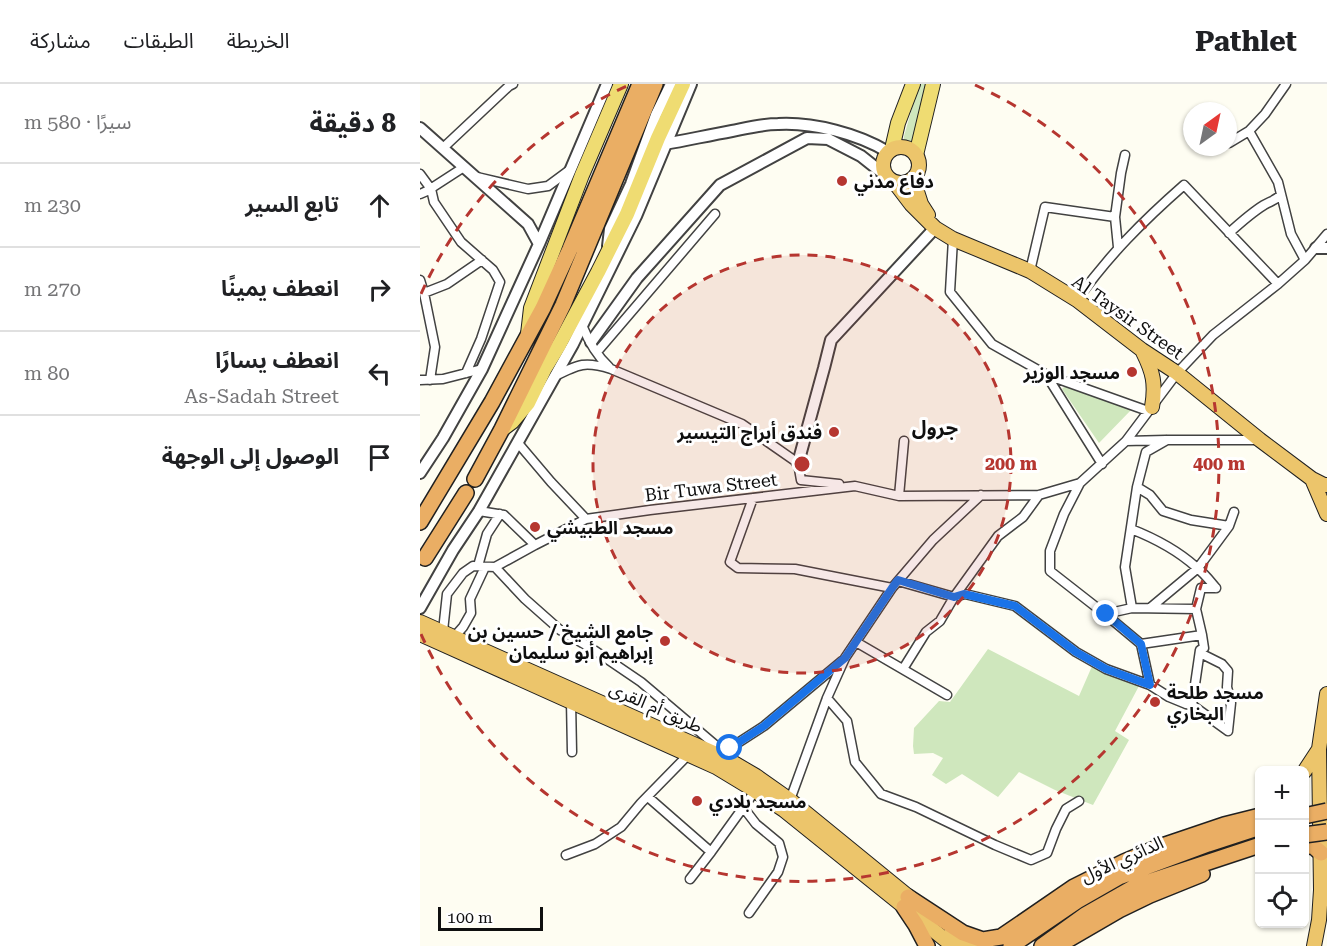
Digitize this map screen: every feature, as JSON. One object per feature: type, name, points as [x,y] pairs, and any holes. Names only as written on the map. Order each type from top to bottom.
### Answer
[{"type":"highway","points":[[420,522],[492,402],[543,308],[640,84]]},
{"type":"highway","points":[[475,478],[502,429],[563,305],[655,84]]},
{"type":"highway","points":[[902,147],[916,155],[919,165],[916,175],[905,183],[890,179],[883,169],[883,163],[890,150],[902,147]]},
{"type":"highway","name":"Al Taysir Street","points":[[890,179],[935,228],[953,239],[1030,271],[1077,300],[1177,374],[1312,479],[1325,509]]},
{"type":"highway","points":[[913,179],[921,204],[935,228]]},
{"type":"highway","points":[[1142,350],[1154,379],[1154,393],[1150,409]]},
{"type":"highway","points":[[1312,479],[1324,486],[1327,485]]},
{"type":"highway","points":[[425,558],[466,493]]},
{"type":"highway","name":"طريق أم القرى","points":[[420,622],[715,750],[790,800],[953,946]]},
{"type":"highway","name":"طريق أم القرى","points":[[420,634],[716,767],[784,810],[906,902],[971,946]]},
{"type":"highway","points":[[1314,946],[1319,920],[1320,749],[1327,694]]},
{"type":"highway","points":[[1309,766],[1320,749]]},
{"type":"highway","points":[[689,754],[715,750]]},
{"type":"highway","points":[[1309,808],[1327,811]]},
{"type":"highway","points":[[1309,815],[1327,811]]},
{"type":"highway","points":[[906,902],[963,933],[983,940],[1001,937],[1074,887],[1124,862],[1159,847],[1255,817]]},
{"type":"highway","name":"الدائري الأول","points":[[1011,946],[1077,901],[1119,877],[1255,829]]},
{"type":"highway","points":[[1309,834],[1327,832]]},
{"type":"highway","points":[[1309,846],[1321,853]]},
{"type":"highway","name":"الدائري الأول","points":[[1042,946],[1085,915],[1136,886],[1255,847]]},
{"type":"highway","points":[[1057,946],[1119,910],[1150,896],[1191,878],[1255,857]]},
{"type":"highway","points":[[906,902],[926,945]]},
{"type":"main road","points":[[528,334],[531,308],[582,175],[621,84]]},
{"type":"main road","points":[[502,429],[512,422],[528,403],[607,256],[683,84]]},
{"type":"main road","points":[[890,150],[913,84]]},
{"type":"main road","points":[[916,155],[933,84]]},
{"type":"street","points":[[443,148],[513,84]]},
{"type":"street","points":[[420,473],[424,459],[443,438],[482,369],[539,244],[607,84]]},
{"type":"street","points":[[607,256],[610,229],[631,184],[656,115],[671,84]]},
{"type":"street","points":[[420,608],[518,443],[582,325],[636,216],[691,84]]},
{"type":"street","points":[[1237,138],[1249,131],[1265,114],[1286,84]]},
{"type":"street","points":[[665,144],[779,124],[829,134],[855,136],[890,150]]},
{"type":"street","points":[[420,128],[528,224],[539,244]]},
{"type":"street","points":[[1249,131],[1278,182],[1292,234],[1305,260]]},
{"type":"street","points":[[594,347],[638,278],[720,185],[807,138],[829,134]]},
{"type":"street","name":"Al Taysir Street","points":[[829,134],[890,179]]},
{"type":"street","points":[[1118,247],[1115,217],[1125,155]]},
{"type":"street","points":[[420,194],[464,167]]},
{"type":"street","points":[[476,177],[528,189],[548,186],[571,168]]},
{"type":"street","points":[[420,174],[431,189],[434,202],[461,242],[493,270],[500,282],[481,339],[466,373]]},
{"type":"street","points":[[1077,300],[1118,247],[1184,185],[1278,284]]},
{"type":"street","points":[[1229,233],[1246,217],[1281,195]]},
{"type":"street","points":[[1030,271],[1045,207],[1115,217]]},
{"type":"street","points":[[594,347],[715,214]]},
{"type":"street","points":[[855,486],[801,480],[798,463],[831,340],[935,228]]},
{"type":"street","name":"Bir Tuwa Street","points":[[449,634],[447,594],[463,573],[472,566],[486,567],[586,519],[855,486],[899,496],[1039,495],[1080,483],[1126,441],[1177,374],[1213,335],[1322,248],[1327,234]]},
{"type":"street","points":[[953,239],[950,292],[992,344],[1047,375],[1150,409]]},
{"type":"street","points":[[424,294],[447,284],[482,261]]},
{"type":"street","points":[[420,280],[435,347],[425,380],[443,379],[482,369]]},
{"type":"street","points":[[582,325],[602,361],[611,369]]},
{"type":"street","points":[[555,376],[576,365],[597,365],[611,369],[742,424],[798,463]]},
{"type":"street","points":[[1047,375],[1102,464]]},
{"type":"street","points":[[1132,608],[1125,567],[1137,487],[1146,452],[1167,440]]},
{"type":"street","points":[[1126,441],[1260,440]]},
{"type":"street","points":[[899,496],[904,441]]},
{"type":"street","points":[[518,443],[550,482],[586,519]]},
{"type":"street","points":[[1080,483],[1064,514],[1050,551],[1050,571],[1141,644],[1150,685]]},
{"type":"street","points":[[1137,487],[1150,495],[1163,511],[1191,520],[1229,526]]},
{"type":"street","points":[[790,800],[845,658],[898,580],[933,540],[981,495]]},
{"type":"street","points":[[903,669],[926,632],[940,621],[954,597],[998,536],[1023,517],[1039,495]]},
{"type":"street","points":[[753,498],[730,562],[738,568],[795,569],[892,588]]},
{"type":"street","points":[[479,511],[504,515],[535,545]]},
{"type":"street","points":[[1150,608],[1198,568],[1229,526],[1234,512]]},
{"type":"street","points":[[449,634],[463,627],[471,613],[470,599],[486,567],[487,534],[500,514]]},
{"type":"street","points":[[1131,529],[1172,548],[1198,568],[1216,588],[1201,588],[1196,609],[1204,648],[1200,650],[1192,705]]},
{"type":"street","points":[[486,567],[560,630],[641,682],[715,750],[730,748],[764,726],[845,658]]},
{"type":"street","points":[[420,587],[425,586],[439,574]]},
{"type":"street","points":[[898,580],[954,597],[964,594],[1015,606],[1076,652],[1106,669],[1150,685],[1169,697],[1192,705],[1228,731],[1232,703],[1227,687],[1227,671],[1222,663],[1200,653]]},
{"type":"street","points":[[1106,614],[1132,608],[1196,609]]},
{"type":"street","points":[[1141,644],[1202,635]]},
{"type":"street","points":[[856,642],[947,695]]},
{"type":"street","points":[[828,698],[847,721],[855,762],[881,794],[916,807],[1030,860],[1047,854],[1066,809],[1079,801]]},
{"type":"street","points":[[571,701],[572,752]]},
{"type":"street","points":[[566,855],[595,844],[621,827],[689,754]]},
{"type":"street","points":[[690,879],[755,791]]},
{"type":"street","points":[[648,797],[711,852]]},
{"type":"street","points":[[743,807],[756,824],[779,843],[783,857],[778,872],[749,913]]},
{"type":"green space","points":[[919,84],[927,84],[913,145],[909,146],[903,144],[904,136]]},
{"type":"green space","points":[[1066,385],[1132,409],[1099,443],[1062,389]]},
{"type":"green space","points":[[988,649],[1079,696],[1093,664],[1139,686],[1115,731],[1129,740],[1093,805],[1019,772],[998,797],[962,774],[946,784],[932,775],[943,758],[933,753],[914,754],[914,728],[939,701],[950,702]]},
{"type":"place","name":"دفاع مدني","points":[[842,181]]},
{"type":"place","name":"مسجد الوزير","points":[[1132,372]]},
{"type":"place","name":"فندق أبراج التيسير","points":[[834,432]]},
{"type":"place","name":"مسجد الطبيشي","points":[[535,527]]},
{"type":"place","name":"جامع الشيخ / حسين بن إبراهيم أبو سليمان","points":[[665,641]]},
{"type":"place","name":"مسجد طلحة البخاري","points":[[1155,702]]},
{"type":"place","name":"مسجد بلادي","points":[[697,801]]},
{"type":"district","name":"جرول","points":[[935,428]]},
{"type":"route","points":[[730,748],[764,726],[845,658],[898,580],[954,597],[964,594],[1015,606],[1076,652],[1106,669],[1150,685],[1141,644],[1106,614]]}]
